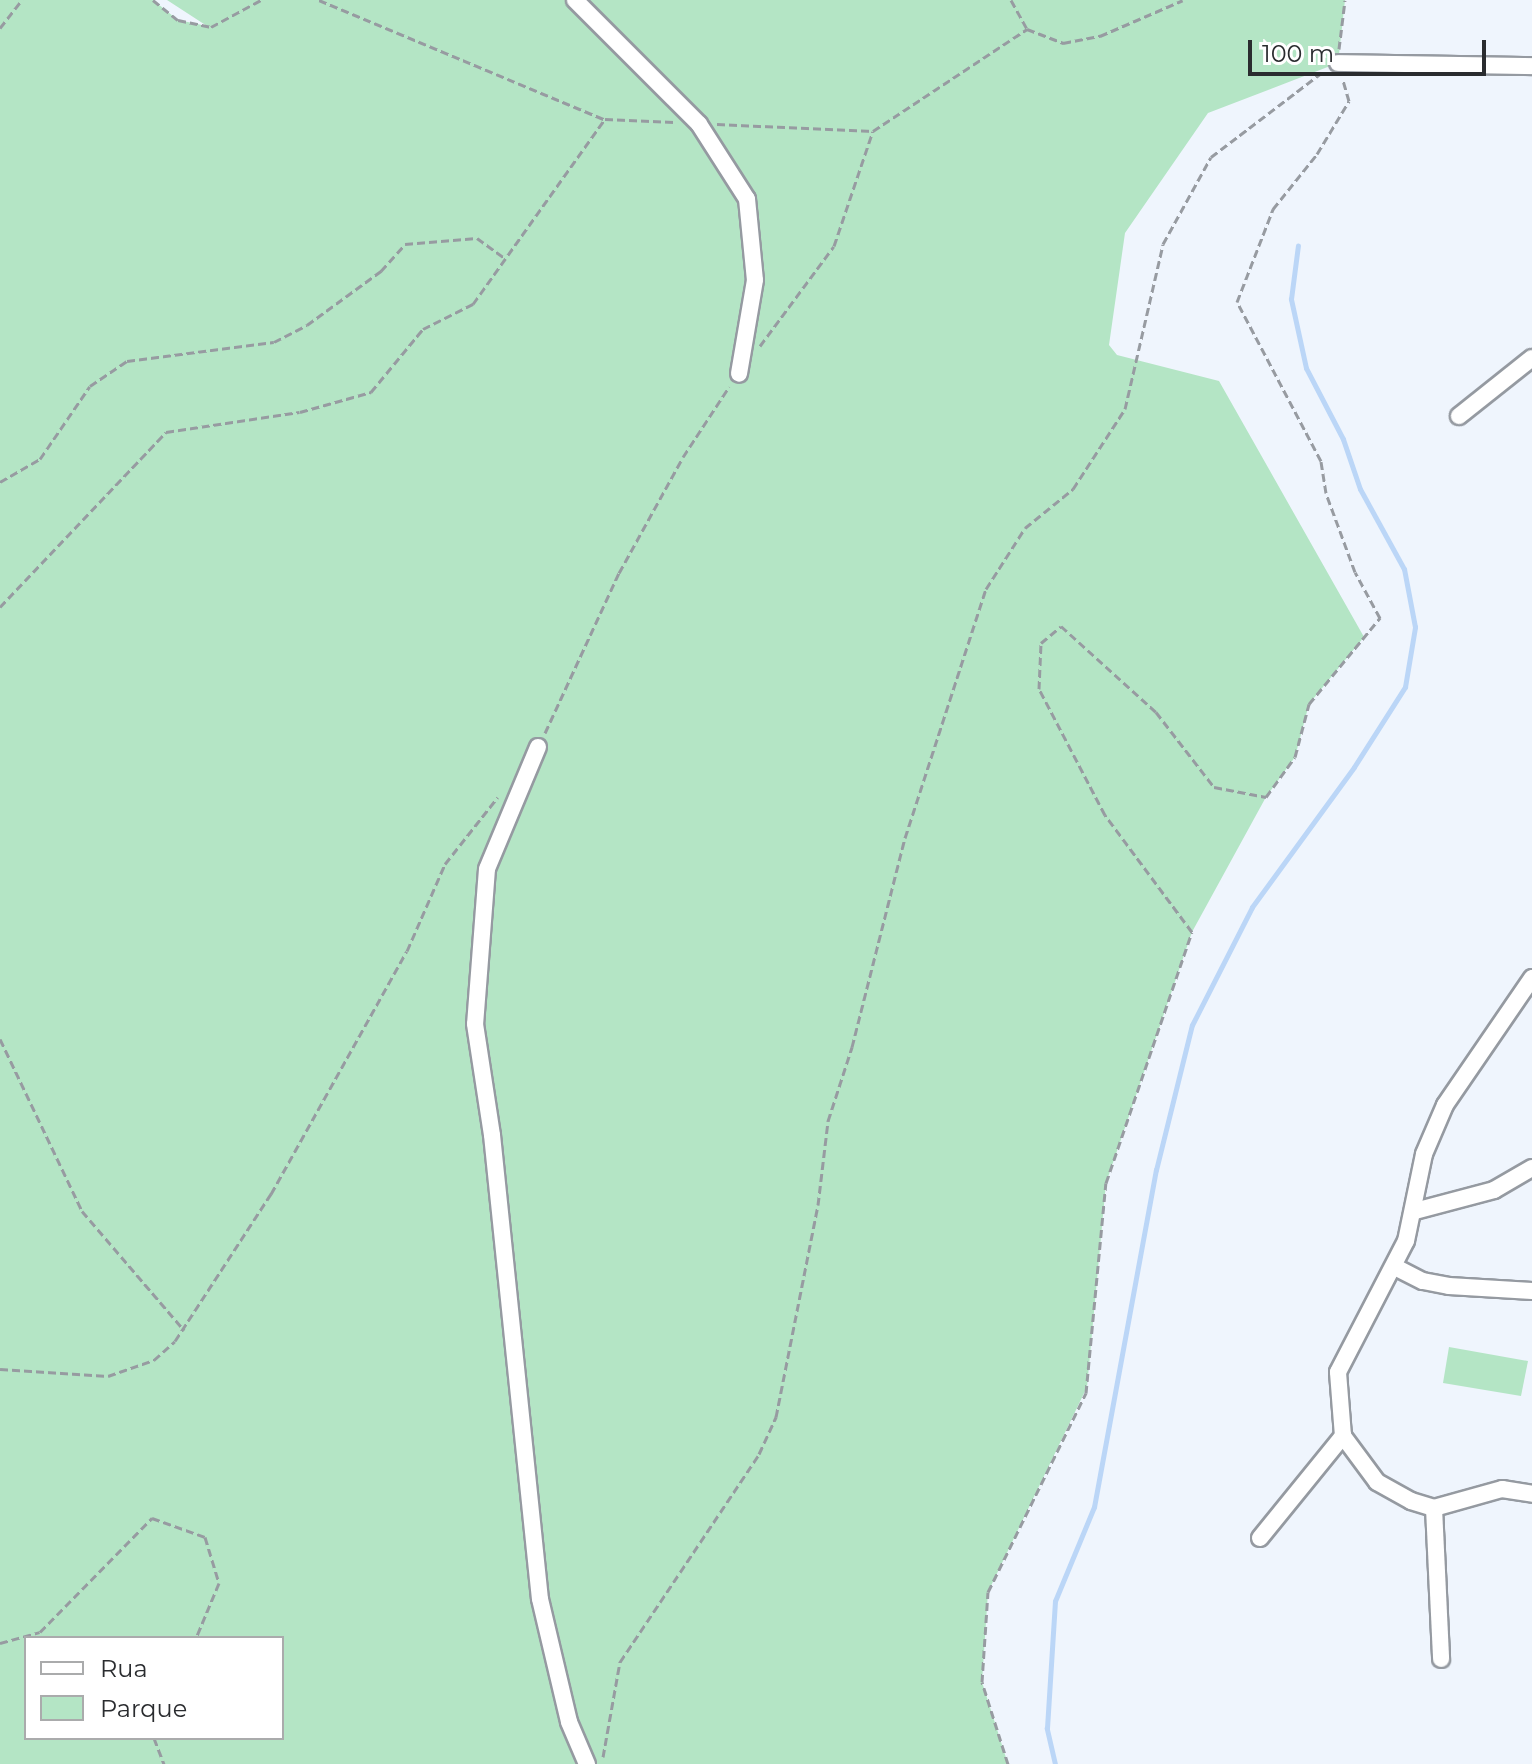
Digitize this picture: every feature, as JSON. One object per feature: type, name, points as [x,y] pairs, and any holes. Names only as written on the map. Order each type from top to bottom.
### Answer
[{"type":"street","points":[[575,0],[699,124],[747,199],[755,280],[739,374]]},
{"type":"street","points":[[1338,63],[1532,66]]},
{"type":"street","points":[[1459,416],[1532,358]]},
{"type":"street","points":[[538,747],[487,869],[475,1024],[492,1135],[540,1599],[569,1722],[587,1764]]},
{"type":"street","points":[[1532,978],[1445,1105],[1424,1154],[1415,1211],[1395,1267],[1338,1372],[1343,1436],[1377,1482],[1434,1508],[1502,1489],[1532,1494]]},
{"type":"street","points":[[1415,1211],[1483,1194],[1532,1168]]},
{"type":"street","points":[[1395,1267],[1423,1281],[1532,1291]]},
{"type":"street","points":[[1260,1538],[1343,1436]]},
{"type":"street","points":[[1434,1508],[1441,1659]]},
{"type":"path","points":[[0,28],[22,0]]},
{"type":"path","points":[[153,0],[178,20],[211,27],[261,0]]},
{"type":"path","points":[[319,0],[605,119],[873,131]]},
{"type":"path","points":[[1011,0],[1027,29],[1063,43],[1100,36],[1183,0]]},
{"type":"path","points":[[1008,1764],[982,1682],[988,1592],[1086,1393],[1106,1183],[1192,932],[1105,815],[1039,689],[1041,643],[1061,626],[1156,712],[1214,787],[1266,797],[1295,757],[1309,704],[1380,618],[1336,519],[1321,461],[1285,385],[1237,302],[1273,209],[1317,154],[1349,101],[1338,63],[1345,0]]},
{"type":"path","points":[[602,1764],[620,1662],[759,1454],[776,1417],[818,1205],[828,1121],[852,1047],[905,838],[986,589],[1025,528],[1073,489],[1125,409],[1163,244],[1211,157],[1338,63]]},
{"type":"path","points":[[0,607],[166,432],[300,412],[371,392],[423,329],[473,304],[605,119]]},
{"type":"path","points":[[0,482],[40,459],[90,386],[127,361],[274,342],[307,325],[381,271],[405,244],[477,238],[506,259]]},
{"type":"path","points":[[0,1369],[108,1376],[131,1371],[154,1360],[184,1330],[271,1194],[407,951],[445,864],[501,794]]},
{"type":"path","points":[[0,1039],[82,1211],[184,1330]]},
{"type":"path","points":[[25,1636],[40,1632],[152,1518],[205,1537],[219,1583],[197,1636]]},
{"type":"path","points":[[0,1643],[24,1636]]},
{"type":"path","points":[[155,1740],[164,1764]]},
{"type":"green space","points":[[0,0],[153,0],[178,20],[207,26],[167,0],[1345,0],[1338,63],[1208,113],[1125,233],[1109,345],[1117,355],[1219,381],[1364,637],[1309,704],[1295,757],[1266,797],[1192,932],[1106,1183],[1087,1387],[988,1592],[982,1682],[1008,1764],[0,1764]]},
{"type":"green space","points":[[1449,1347],[1528,1361],[1521,1396],[1443,1383]]},
{"type":"waterway","points":[[1055,1764],[1047,1728],[1055,1601],[1094,1507],[1156,1170],[1192,1025],[1252,907],[1354,767],[1405,687],[1415,627],[1404,569],[1360,489],[1343,439],[1306,368],[1291,299],[1298,245]]}]
